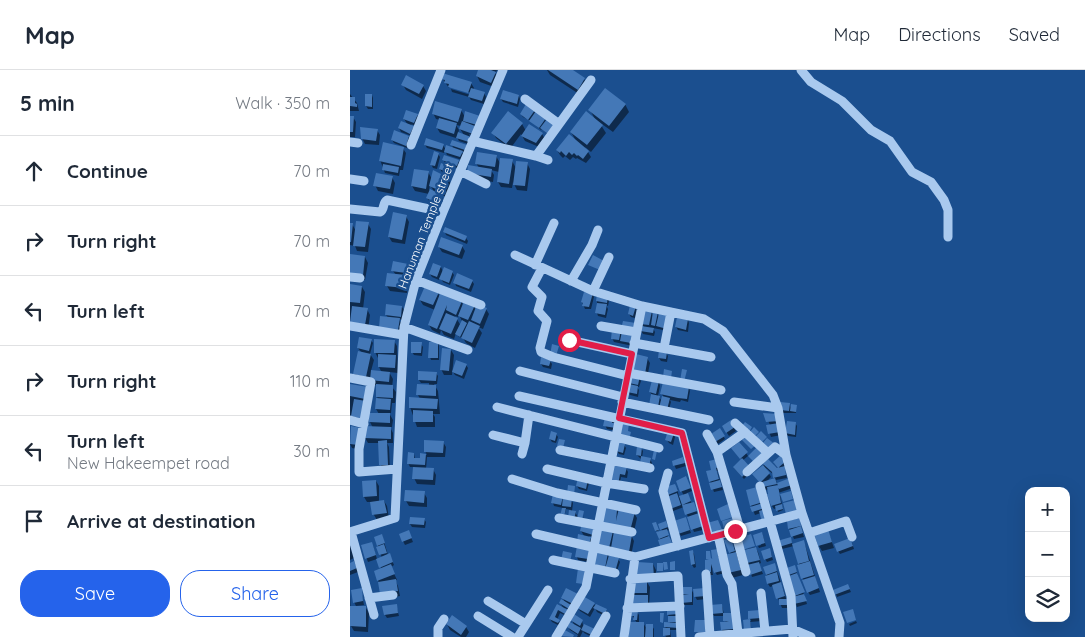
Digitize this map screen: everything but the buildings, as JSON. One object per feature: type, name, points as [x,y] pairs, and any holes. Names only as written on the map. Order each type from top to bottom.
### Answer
[{"type":"street","name":"Hanuman Temple street","points":[[350,532],[395,518],[404,331],[416,280],[503,70]]},
{"type":"street","points":[[800,70],[811,82],[842,101],[871,130],[890,141],[912,172],[931,182],[944,200],[948,210],[948,237]]},
{"type":"street","points":[[411,145],[438,71]]},
{"type":"street","points":[[536,156],[591,80]]},
{"type":"street","points":[[525,99],[559,124]]},
{"type":"street","points":[[472,141],[548,160]]},
{"type":"street","points":[[460,171],[486,184]]},
{"type":"street","points":[[350,179],[364,181]]},
{"type":"street","points":[[350,209],[380,212],[383,210],[384,202],[387,200],[443,212]]},
{"type":"street","points":[[554,223],[532,287],[542,297],[538,311],[547,320],[540,348],[541,352],[628,374],[721,390]]},
{"type":"street","points":[[571,281],[592,245],[598,230]]},
{"type":"street","points":[[515,255],[593,291],[642,306],[704,318],[723,332],[773,395],[778,408],[786,456],[802,513],[840,623],[840,637]]},
{"type":"street","points":[[593,291],[609,257]]},
{"type":"street","points":[[350,277],[360,278]]},
{"type":"street","points":[[416,280],[481,305]]},
{"type":"street","points":[[556,637],[586,587],[642,306]]},
{"type":"street","points":[[664,348],[672,312]]},
{"type":"street","points":[[350,326],[404,331],[468,350]]},
{"type":"street","points":[[602,326],[636,332]]},
{"type":"street","points":[[569,340],[632,354]]},
{"type":"street","points":[[634,343],[711,357]]},
{"type":"street","points":[[520,371],[623,400],[709,420]]},
{"type":"street","points":[[350,378],[371,382],[364,424],[354,448],[359,472],[397,469]]},
{"type":"street","points":[[519,396],[682,433],[713,536],[732,584],[738,633]]},
{"type":"street","points":[[734,402],[778,408]]},
{"type":"street","points":[[497,407],[659,448]]},
{"type":"street","points":[[522,454],[528,415]]},
{"type":"street","points":[[350,420],[364,424]]},
{"type":"street","points":[[735,423],[768,453]]},
{"type":"street","points":[[717,452],[745,432]]},
{"type":"street","points":[[707,434],[717,452],[738,530],[746,572]]},
{"type":"street","points":[[493,435],[525,443]]},
{"type":"street","points":[[747,472],[775,447],[786,456]]},
{"type":"street","points":[[560,450],[650,468]]},
{"type":"street","points":[[547,468],[606,483],[644,489]]},
{"type":"street","points":[[668,473],[663,491],[678,546]]},
{"type":"street","points":[[512,479],[556,493],[636,510]]},
{"type":"street","points":[[760,486],[791,596],[792,633]]},
{"type":"street","points":[[536,534],[631,556],[678,546],[802,513]]},
{"type":"street","points":[[559,518],[632,532]]},
{"type":"street","points":[[809,533],[846,521],[852,537]]},
{"type":"street","points":[[350,532],[374,615]]},
{"type":"street","points":[[624,637],[631,556]]},
{"type":"street","points":[[553,560],[615,573]]},
{"type":"street","points":[[706,574],[710,636]]},
{"type":"street","points":[[630,579],[678,576],[681,637]]},
{"type":"street","points":[[518,637],[548,590]]},
{"type":"street","points":[[761,593],[765,631]]},
{"type":"street","points":[[369,598],[393,594]]},
{"type":"street","points":[[488,601],[526,624]]},
{"type":"street","points":[[627,608],[680,606]]},
{"type":"street","points":[[478,616],[512,637]]},
{"type":"street","points":[[594,637],[606,616]]},
{"type":"street","points":[[438,637],[438,628],[444,619]]},
{"type":"street","points":[[699,637],[765,631],[792,633],[811,637]]},
{"type":"route","points":[[569,340],[632,354],[619,418],[682,433],[709,538],[735,531]]}]
